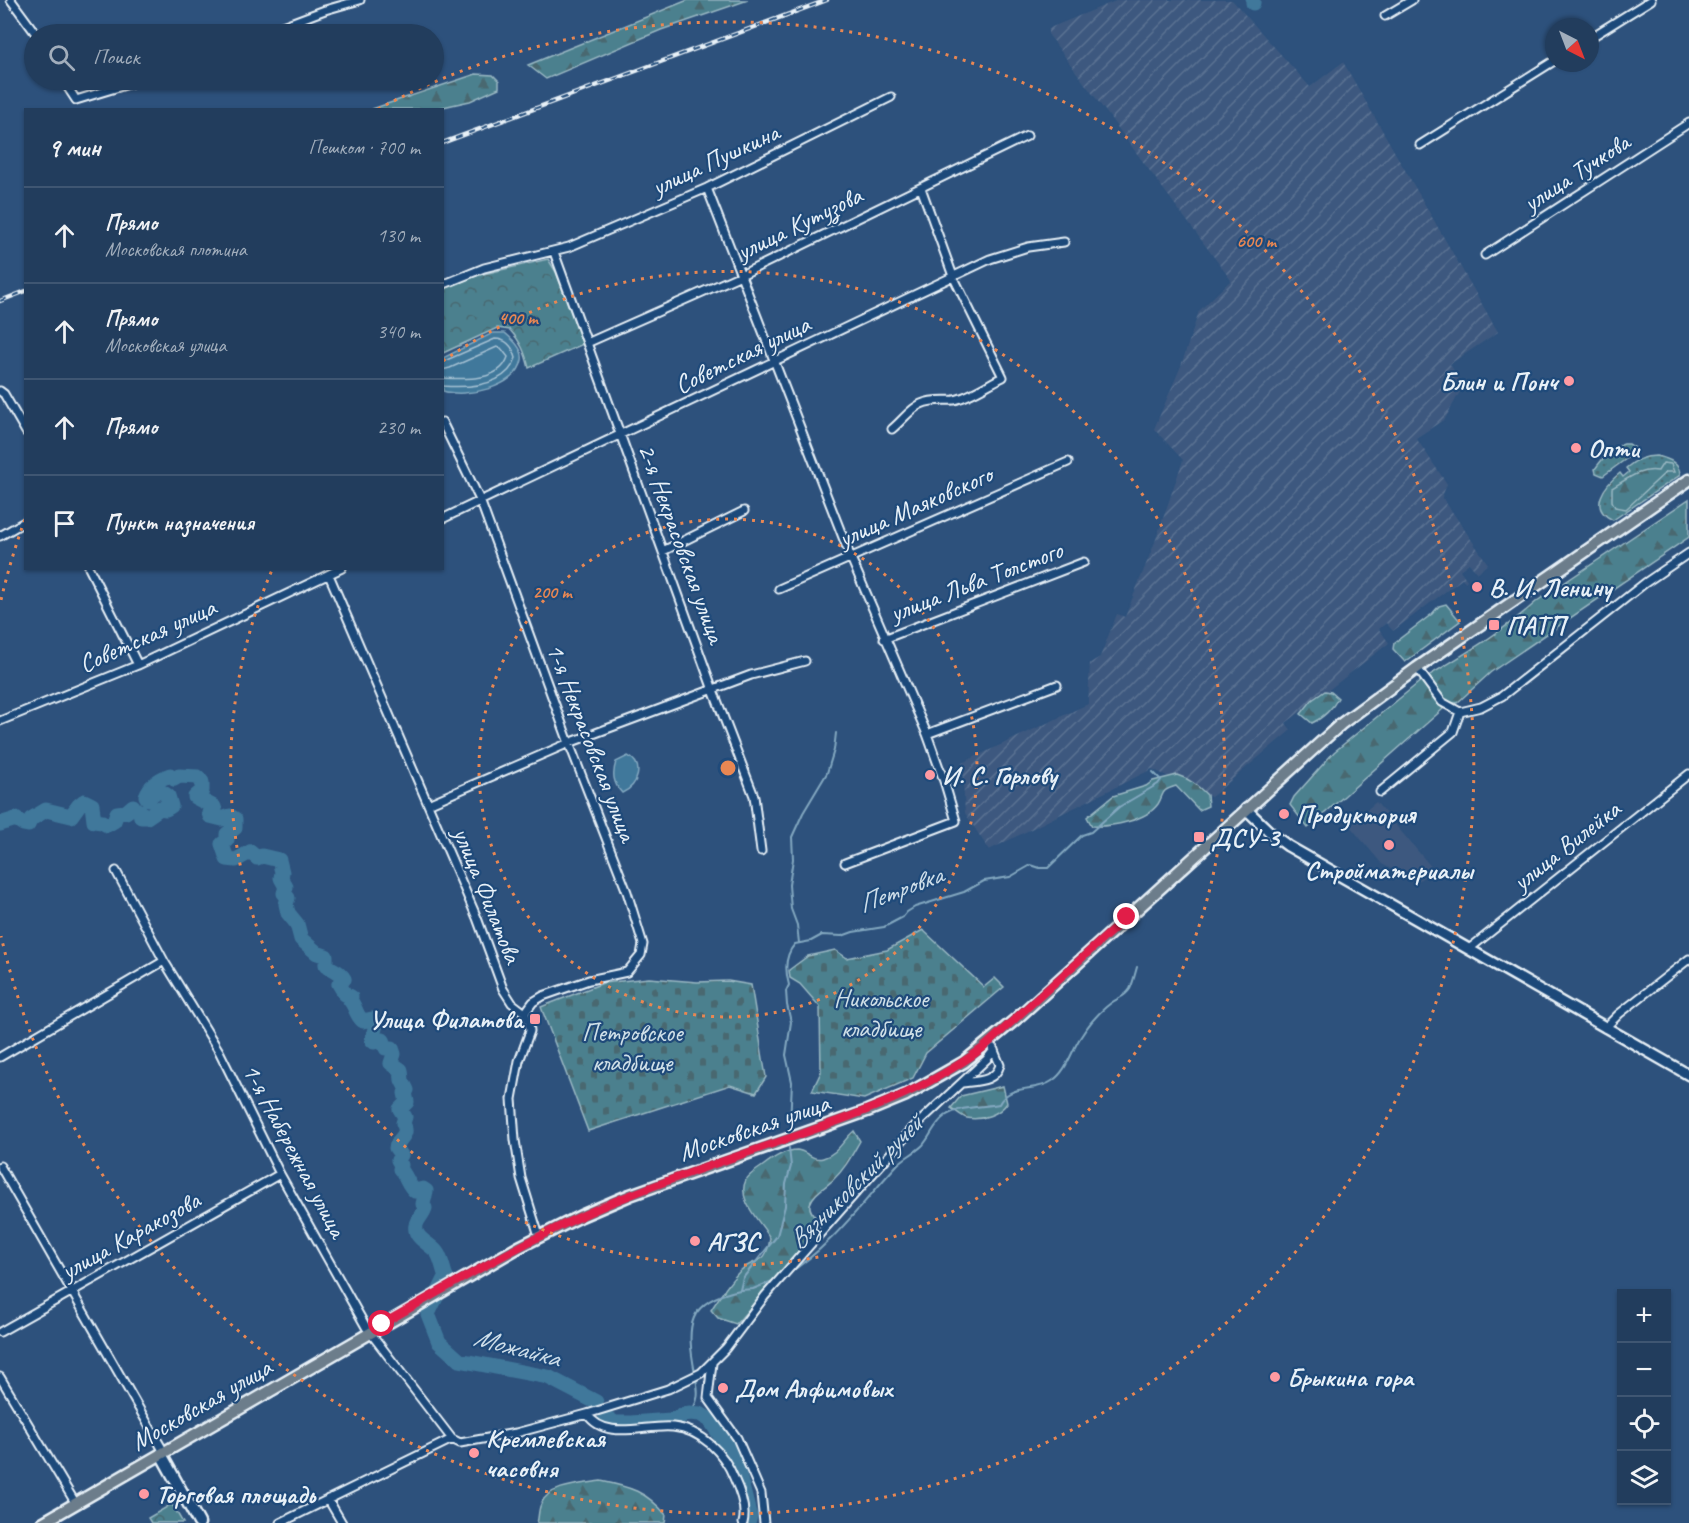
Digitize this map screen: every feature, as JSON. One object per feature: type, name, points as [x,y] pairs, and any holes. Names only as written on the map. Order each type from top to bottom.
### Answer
[{"type":"main road","name":"Московская улица","points":[[42,1523],[382,1324],[539,1236],[580,1216],[650,1188],[906,1095],[992,1046],[1246,808],[1341,724],[1417,668],[1689,480]]},
{"type":"main road","points":[[163,1453],[199,1523]]},
{"type":"street","points":[[11,0],[29,24]]},
{"type":"street","points":[[288,24],[360,0]]},
{"type":"street","points":[[1385,16],[1412,0]]},
{"type":"street","points":[[1599,32],[1651,0]]},
{"type":"street","points":[[1420,145],[1545,67]]},
{"type":"street","points":[[70,90],[76,100],[109,90]]},
{"type":"street","name":"улица Пушкина","points":[[444,284],[484,268],[554,252],[707,188],[891,97]]},
{"type":"street","name":"улица Тучкова","points":[[1485,255],[1689,123]]},
{"type":"street","name":"улица Кутузова","points":[[587,343],[741,275],[1027,136]]},
{"type":"street","points":[[707,188],[851,558],[884,639],[927,734],[956,821],[845,863]]},
{"type":"street","points":[[892,429],[923,403],[955,400],[1002,377],[953,276],[921,188]]},
{"type":"street","name":"Советская улица","points":[[444,518],[990,259],[1028,247],[1064,242]]},
{"type":"street","name":"2-я Некрасовская улица","points":[[554,252],[713,690],[754,796],[761,851]]},
{"type":"street","points":[[0,391],[24,429]]},
{"type":"street","name":"1-я Некрасовская улица","points":[[444,426],[480,500],[569,743],[627,892],[643,944],[641,955],[627,972],[589,980],[543,996],[533,1002],[525,1013]]},
{"type":"street","name":"улица Маяковского","points":[[779,589],[1068,462]]},
{"type":"street","points":[[663,550],[744,511]]},
{"type":"street","points":[[0,536],[24,521]]},
{"type":"street","points":[[1417,668],[1442,702],[1460,712],[1481,707],[1502,696],[1645,583],[1689,553]]},
{"type":"street","name":"улица Льва Толстого","points":[[884,639],[1084,562]]},
{"type":"street","points":[[90,570],[138,665]]},
{"type":"street","name":"Советская улица","points":[[0,721],[138,665],[339,570]]},
{"type":"street","name":"улица Филатова","points":[[330,575],[477,918],[503,989],[512,1003],[525,1013]]},
{"type":"street","points":[[428,804],[569,743],[751,675],[805,660]]},
{"type":"street","points":[[927,734],[1057,685]]},
{"type":"street","points":[[1380,792],[1453,732],[1460,712]]},
{"type":"street","name":"улица Вилейка","points":[[1469,949],[1689,774]]},
{"type":"street","points":[[1246,808],[1273,836],[1288,846],[1689,1075]]},
{"type":"street","name":"1-я Набережная улица","points":[[116,871],[164,961],[219,1051],[280,1174],[370,1332],[452,1439]]},
{"type":"street","points":[[1605,1028],[1615,1016],[1689,959]]},
{"type":"street","points":[[0,1057],[164,961]]},
{"type":"street","points":[[525,1013],[530,1031],[515,1080],[513,1110],[521,1179],[539,1236]]},
{"type":"street","points":[[962,1083],[985,1080],[995,1074],[1000,1065],[992,1046]]},
{"type":"street","points":[[280,1523],[452,1439],[460,1443],[476,1442],[587,1414],[668,1389],[699,1373],[712,1363],[765,1296],[913,1128],[987,1059],[992,1046]]},
{"type":"street","points":[[0,1166],[163,1453]]},
{"type":"street","name":"улица Каракозова","points":[[0,1332],[280,1174]]},
{"type":"street","points":[[712,1363],[708,1398],[737,1438],[761,1493],[765,1512],[764,1523]]},
{"type":"street","points":[[0,1377],[76,1504]]},
{"type":"street","points":[[587,1414],[593,1423],[606,1430],[674,1427],[702,1437],[719,1453],[731,1469],[741,1493],[743,1523]]},
{"type":"street","points":[[328,1499],[342,1523]]},
{"type":"shaded area","points":[[1118,0],[1232,0],[1310,87],[1343,62],[1498,332],[1450,364],[1463,386],[1445,419],[1416,438],[1447,484],[1442,497],[1488,564],[1477,573],[1469,563],[1460,570],[1467,580],[1465,582],[1462,579],[1393,631],[1386,623],[1379,629],[1389,643],[1286,723],[1291,730],[1211,797],[1152,769],[989,850],[965,813],[962,763],[1088,704],[1090,663],[1100,657],[1117,614],[1125,617],[1155,542],[1183,460],[1154,429],[1181,366],[1199,311],[1231,280],[1048,34],[1048,30],[1052,27]]},
{"type":"shaded area","name":"Стройматериалы","points":[[1376,802],[1433,869],[1416,883],[1382,864],[1349,825]]},
{"type":"green space","points":[[688,0],[748,0],[661,30],[546,79],[528,65]]},
{"type":"green space","points":[[476,74],[493,75],[499,81],[499,88],[470,101],[438,108],[375,108],[428,90],[444,90],[444,85]]},
{"type":"green space","points":[[548,259],[556,272],[583,344],[529,368],[514,334],[510,330],[497,328],[444,353],[444,289],[475,276]]},
{"type":"green space","points":[[1624,444],[1629,444],[1638,450],[1603,476],[1596,473],[1595,469],[1604,457]]},
{"type":"green space","points":[[1656,456],[1668,459],[1675,464],[1680,475],[1613,520],[1605,515],[1600,503],[1604,490],[1609,484],[1620,473],[1623,477],[1629,472],[1626,468],[1636,461]]},
{"type":"green space","points":[[1663,463],[1671,464],[1674,472],[1666,472],[1626,509],[1615,507],[1612,501],[1612,488],[1639,473],[1658,471]]},
{"type":"green space","points":[[1689,499],[1689,537],[1491,672],[1457,703],[1447,702],[1428,676],[1484,641],[1537,601]]},
{"type":"green space","points":[[1446,604],[1460,621],[1405,662],[1393,649],[1394,643],[1439,606]]},
{"type":"green space","points":[[1422,680],[1443,709],[1308,828],[1290,805],[1294,797],[1334,752]]},
{"type":"green space","points":[[1325,691],[1331,692],[1338,698],[1327,712],[1312,723],[1301,714],[1312,700]]},
{"type":"green space","points":[[1177,775],[1186,778],[1207,795],[1208,806],[1199,810],[1176,786],[1165,791],[1152,810],[1137,819],[1118,824],[1092,826],[1087,817],[1113,796]]},
{"type":"green space","name":"Никольское кладбище","points":[[923,930],[984,987],[995,978],[1004,987],[926,1053],[913,1078],[864,1099],[812,1091],[821,1072],[820,1007],[800,984],[790,978],[789,970],[808,956],[835,950],[847,958],[887,950]]},
{"type":"green space","name":"Петровское кладбище","points":[[649,978],[697,982],[728,981],[751,985],[766,1077],[756,1093],[730,1085],[588,1131],[541,1007],[603,983]]},
{"type":"green space","points":[[1003,1086],[1007,1103],[990,1116],[967,1118],[951,1108],[961,1096]]},
{"type":"green space","points":[[854,1131],[860,1141],[845,1167],[817,1193],[810,1204],[815,1217],[828,1216],[825,1222],[736,1324],[718,1318],[711,1310],[724,1290],[740,1271],[763,1257],[770,1238],[747,1203],[744,1188],[747,1178],[771,1160],[788,1151],[801,1151],[819,1159],[828,1156]]},
{"type":"green space","points":[[601,1481],[621,1485],[644,1495],[666,1515],[665,1523],[537,1523],[541,1504],[551,1493],[567,1486]]},
{"type":"green space","points":[[172,1504],[183,1523],[151,1523],[148,1518]]},
{"type":"water","points":[[493,333],[505,333],[519,348],[522,360],[518,370],[511,378],[501,384],[476,392],[453,393],[444,391],[444,358]]},
{"type":"water","points":[[628,756],[638,770],[632,786],[622,793],[615,782],[614,771],[616,762]]},
{"type":"waterway","points":[[799,943],[797,925],[791,909],[789,885],[793,859],[792,837],[803,813],[827,773],[836,733]]},
{"type":"waterway","name":"Петровка","points":[[790,1123],[792,1082],[786,1055],[791,1022],[787,1005],[786,991],[789,985],[786,964],[795,944],[811,941],[822,935],[842,936],[884,927],[903,917],[915,907],[964,892],[984,881],[1010,877],[1031,865],[1048,868],[1082,835],[1091,832],[1119,807],[1158,784],[1161,780],[1153,772]]},
{"type":"waterway","name":"Можайка","points":[[0,824],[16,819],[28,825],[31,819],[46,810],[71,816],[84,801],[92,805],[94,821],[107,825],[114,821],[117,813],[126,812],[133,806],[134,809],[140,811],[141,817],[147,817],[160,808],[166,809],[171,806],[168,796],[162,792],[155,792],[148,799],[146,796],[155,783],[170,775],[174,779],[179,776],[198,777],[202,782],[202,791],[195,797],[214,807],[215,810],[209,813],[210,816],[222,819],[230,816],[235,819],[235,828],[227,834],[227,840],[222,844],[227,859],[236,860],[250,852],[257,858],[262,856],[279,860],[281,878],[286,887],[284,893],[288,898],[286,904],[288,913],[297,924],[301,939],[317,953],[326,956],[326,965],[342,976],[344,979],[339,984],[345,994],[351,997],[350,1000],[361,1019],[374,1021],[372,1040],[374,1042],[383,1040],[386,1048],[392,1048],[394,1054],[391,1063],[401,1070],[402,1080],[407,1090],[405,1093],[407,1102],[400,1109],[405,1117],[403,1123],[405,1131],[396,1148],[401,1155],[398,1160],[401,1165],[400,1169],[415,1191],[423,1189],[426,1191],[423,1204],[425,1208],[416,1230],[420,1238],[438,1254],[446,1277],[428,1314],[439,1342],[459,1360],[548,1377],[596,1402]]},
{"type":"waterway","name":"Вязниковский ручей","points":[[786,1275],[832,1238],[897,1165],[923,1145],[945,1116],[964,1109],[999,1104],[1010,1093],[1045,1085],[1057,1077],[1090,1024],[1130,989],[1137,967]]},
{"type":"waterway","name":"Петровка","points":[[695,1373],[691,1342],[694,1318],[709,1301],[740,1290],[743,1278],[777,1236],[785,1206],[786,1184],[791,1166],[789,1148]]},
{"type":"waterway","name":"Вязниковский ручей","points":[[741,1290],[753,1289],[775,1280]]},
{"type":"waterway","name":"Петровка","points":[[689,1413],[697,1397],[696,1379]]},
{"type":"waterway","name":"Можайка","points":[[606,1417],[615,1423],[631,1423],[671,1420],[689,1413],[700,1414],[710,1420],[734,1456],[750,1517],[748,1523]]},
{"type":"railway","points":[[444,142],[827,0]]},
{"type":"railway","points":[[0,301],[24,292]]},
{"type":"place","name":"Блин и Понч","points":[[1569,381]]},
{"type":"place","name":"Опти","points":[[1576,448]]},
{"type":"place","name":"В. И. Ленину","points":[[1477,587]]},
{"type":"place","name":"ПАТП","points":[[1494,625]]},
{"type":"place","name":"И. С. Горлову","points":[[930,775]]},
{"type":"place","name":"Продуктория","points":[[1284,814]]},
{"type":"place","name":"ДСУ-3","points":[[1199,837]]},
{"type":"place","name":"Стройматериалы","points":[[1389,845]]},
{"type":"place","name":"Улица Филатова","points":[[535,1019]]},
{"type":"place","name":"АГЗС","points":[[695,1241]]},
{"type":"place","name":"Брыкина гора","points":[[1275,1377]]},
{"type":"place","name":"Дом Алфимовых","points":[[723,1388]]},
{"type":"place","name":"Кремлевская часовня","points":[[474,1453]]},
{"type":"place","name":"Торговая площадь","points":[[144,1494]]},
{"type":"route","points":[[382,1324],[519,1247],[580,1216],[679,1176],[867,1111],[921,1088],[984,1047],[1127,917]]}]
